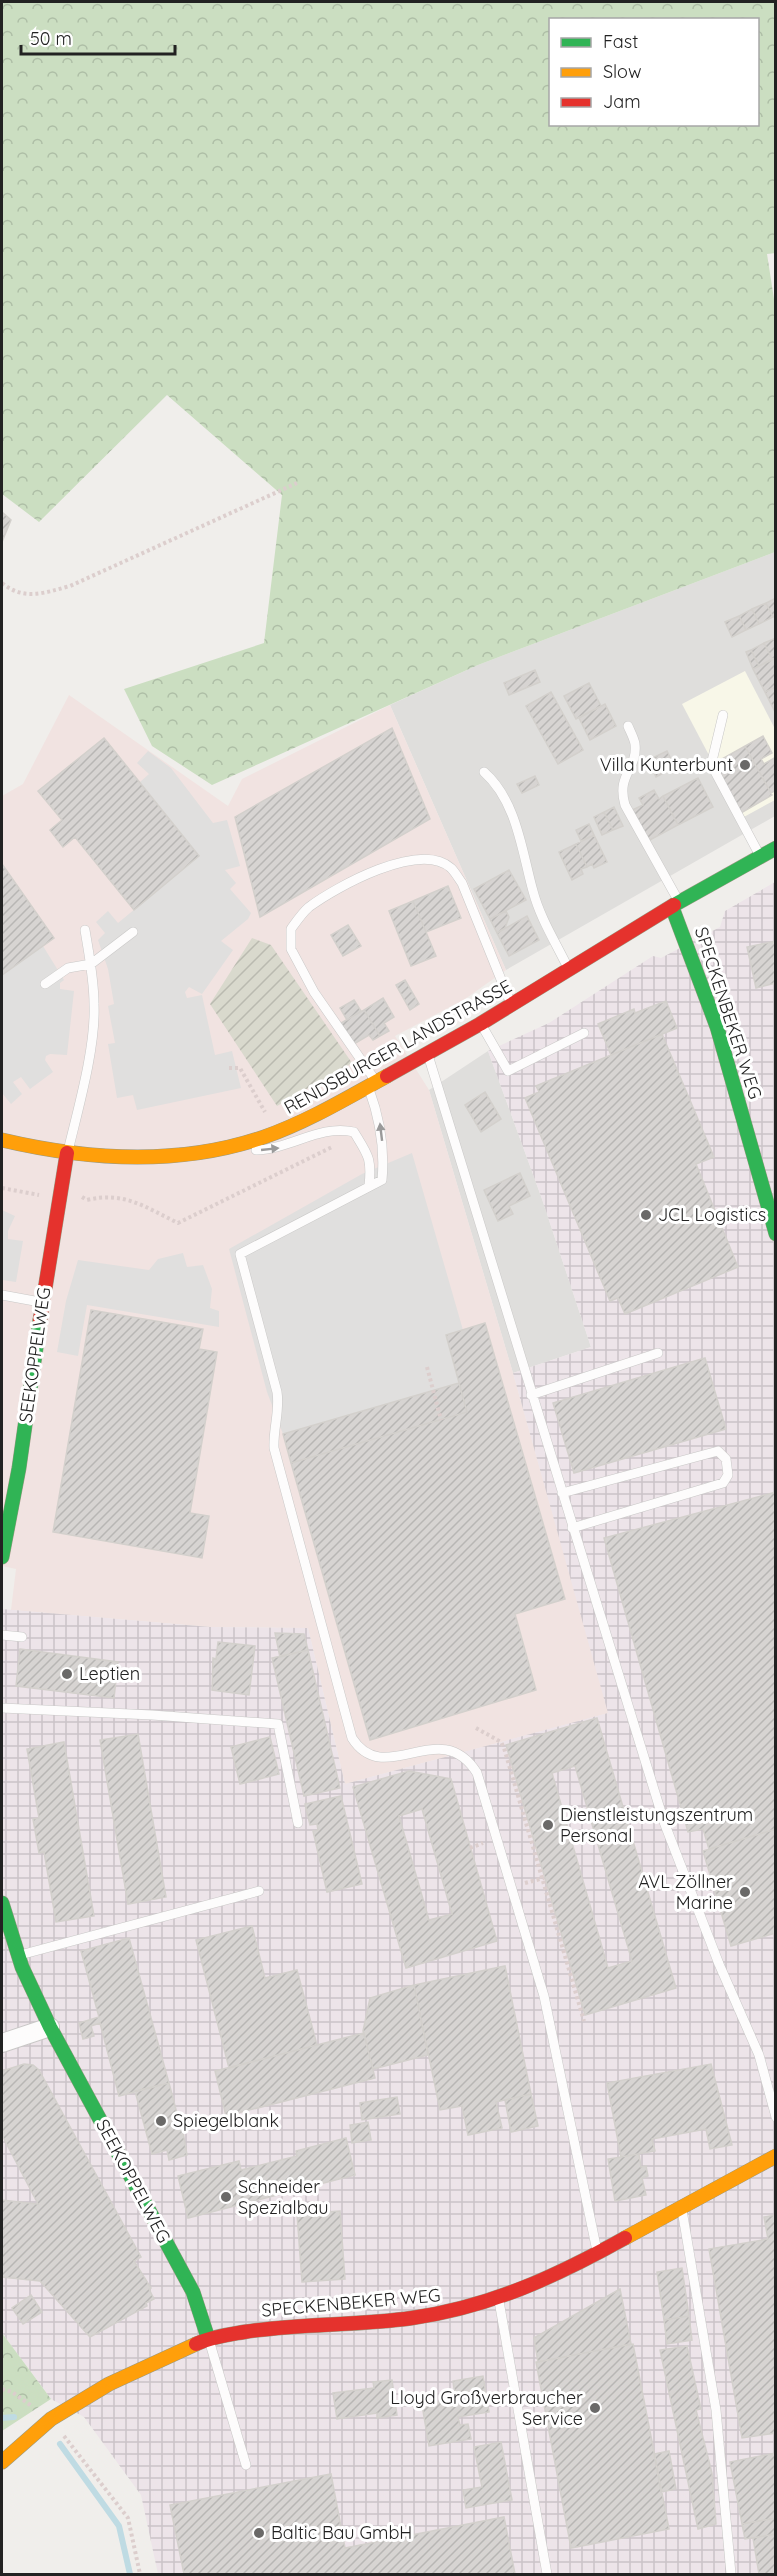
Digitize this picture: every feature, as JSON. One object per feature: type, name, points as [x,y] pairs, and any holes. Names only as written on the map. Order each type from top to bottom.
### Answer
[{"type":"street","name":"RENDSBURGER LANDSTRASSE","points":[[2,1140],[67,1153],[133,1157],[212,1150],[279,1132],[428,1055],[676,904],[776,848]]},
{"type":"street","name":"SPECKENBEKER WEG","points":[[676,904],[724,1053],[776,1234]]},
{"type":"street","name":"SEEKOPPELWEG","points":[[2,1557],[19,1468],[42,1303],[67,1153]]},
{"type":"street","name":"SEEKOPPELWEG","points":[[2,1903],[18,1956],[50,2027],[193,2292],[208,2338]]},
{"type":"street","points":[[2,2043],[50,2027]]},
{"type":"street","name":"SPECKENBEKER WEG","points":[[2,2462],[51,2419],[110,2384],[208,2338],[286,2325],[411,2318],[441,2314],[499,2298],[532,2286],[598,2253],[776,2156]]},
{"type":"lane","points":[[723,715],[713,768],[760,856]]},
{"type":"lane","points":[[628,726],[635,745],[631,764],[623,778],[621,791],[624,805],[676,904]]},
{"type":"lane","points":[[484,772],[496,782],[510,811],[521,843],[533,892],[569,970]]},
{"type":"lane","points":[[511,1005],[462,883],[451,867],[433,860],[394,862],[336,891],[308,909],[291,929],[291,949],[314,992],[372,1084],[381,1133],[382,1180],[240,1254],[277,1392],[279,1405],[275,1422],[274,1448],[352,1738],[360,1750],[376,1757],[449,1750],[457,1752],[470,1762],[477,1773],[544,1996],[598,2253]]},
{"type":"lane","points":[[67,1153],[78,1108],[93,1017],[91,964],[84,930]]},
{"type":"lane","points":[[45,984],[68,968],[91,964],[133,932]]},
{"type":"lane","points":[[481,1024],[508,1071],[585,1033]]},
{"type":"lane","points":[[428,1055],[664,1822],[719,1964],[759,2055],[776,2117]]},
{"type":"lane","points":[[212,1150],[277,1149],[328,1130],[354,1132],[365,1146],[371,1160],[369,1186]]},
{"type":"lane","points":[[2,1295],[42,1303]]},
{"type":"lane","points":[[531,1395],[658,1353]]},
{"type":"lane","points":[[562,1493],[718,1450],[726,1460],[728,1475],[723,1483],[572,1528]]},
{"type":"lane","points":[[2,1635],[22,1637]]},
{"type":"lane","points":[[2,1708],[152,1714],[278,1724],[298,1824]]},
{"type":"lane","points":[[18,1956],[259,1891]]},
{"type":"lane","points":[[682,2208],[716,2410],[731,2574]]},
{"type":"lane","points":[[499,2298],[547,2574]]},
{"type":"lane","points":[[208,2338],[246,2465]]},
{"type":"path","points":[[2,583],[12,591],[34,596],[70,586],[297,483]]},
{"type":"path","points":[[229,1068],[240,1068],[279,1132]]},
{"type":"path","points":[[2,1188],[30,1194],[82,1196],[87,1200],[105,1196],[136,1201],[178,1223],[333,1146],[354,1132]]},
{"type":"path","points":[[427,1367],[441,1420]]},
{"type":"path","points":[[476,1728],[501,1742],[504,1748],[584,2021]]},
{"type":"path","points":[[511,1887],[543,1878]]},
{"type":"path","points":[[2,2390],[12,2392],[51,2419],[128,2518],[140,2574]]},
{"type":"shaded area","points":[[775,552],[775,816],[506,970],[390,705],[478,665]]},
{"type":"shaded area","name":"Villa Kunterbunt","points":[[745,671],[775,729],[775,800],[742,818],[682,704]]},
{"type":"shaded area","points":[[69,695],[228,806],[242,779],[390,705],[506,970],[465,999],[395,1036],[429,1090],[513,1373],[609,1713],[345,1784],[308,1628],[210,1627],[11,1610],[16,1569],[2,1566],[2,796],[23,784]]},
{"type":"shaded area","points":[[148,751],[171,768],[213,823],[227,820],[240,866],[225,870],[236,883],[230,889],[251,913],[248,919],[221,941],[233,950],[202,994],[189,987],[185,992],[187,998],[202,995],[215,1055],[232,1051],[241,1088],[137,1110],[133,1095],[117,1098],[108,1044],[115,1043],[108,1006],[114,1004],[108,969],[98,940],[105,933],[96,922],[108,911],[118,923],[199,856],[140,782],[149,774],[137,763]]},
{"type":"shaded area","points":[[775,882],[775,2574],[158,2574],[141,2495],[84,2417],[51,2399],[2,2333],[2,1609],[210,1627],[308,1628],[345,1784],[608,1713],[513,1373],[591,1347],[542,1199],[488,1051],[549,1023],[653,956],[661,958],[720,927],[725,911]]},
{"type":"shaded area","points":[[252,938],[271,945],[352,1063],[277,1106],[210,1004]]},
{"type":"shaded area","points":[[43,946],[64,980],[60,983],[60,989],[74,991],[67,1055],[50,1054],[46,1056],[45,1060],[53,1072],[30,1089],[21,1077],[13,1082],[22,1094],[11,1104],[2,1093],[2,975]]},
{"type":"shaded area","points":[[488,1051],[542,1199],[591,1347],[513,1373],[429,1090]]},
{"type":"shaded area","points":[[412,1153],[463,1330],[446,1335],[459,1383],[283,1434],[267,1392],[229,1249],[362,1174]]},
{"type":"shaded area","points":[[2,1210],[15,1216],[8,1231],[8,1239],[23,1241],[16,1282],[2,1280]]},
{"type":"shaded area","points":[[183,1253],[187,1267],[203,1265],[212,1289],[210,1308],[219,1311],[219,1327],[87,1305],[78,1356],[57,1352],[66,1301],[78,1260],[149,1270],[158,1259]]},
{"type":"green space","points":[[2,2],[775,2],[776,253],[767,254],[776,312],[775,552],[478,665],[212,785],[152,746],[124,689],[264,643],[282,495],[167,395],[39,522],[2,494]]},
{"type":"green space","points":[[2,2333],[51,2399],[2,2431]]},
{"type":"building","points":[[2,512],[11,520],[2,542]]},
{"type":"building","points":[[776,598],[776,616],[773,617],[766,603]]},
{"type":"building","points":[[766,603],[773,617],[759,624],[752,609]]},
{"type":"building","points":[[752,609],[759,624],[746,630],[739,616]]},
{"type":"building","points":[[739,616],[746,630],[732,637],[725,622]]},
{"type":"building","points":[[776,638],[776,658],[772,659],[764,643]]},
{"type":"building","points":[[764,643],[772,659],[759,666],[751,650]]},
{"type":"building","points":[[751,650],[759,666],[753,669],[746,652]]},
{"type":"building","points":[[776,658],[776,687],[765,692],[753,669]]},
{"type":"building","points":[[535,670],[540,682],[509,695],[504,683]]},
{"type":"building","points":[[589,683],[601,706],[576,719],[564,696]]},
{"type":"building","points":[[776,687],[776,714],[765,692]]},
{"type":"building","points":[[551,692],[583,750],[558,764],[526,706]]},
{"type":"building","points":[[605,704],[616,726],[590,740],[579,718]]},
{"type":"building","points":[[392,728],[430,819],[260,917],[235,817]]},
{"type":"building","points":[[763,736],[772,753],[761,759],[764,764],[776,757],[776,790],[771,793],[745,746]]},
{"type":"building","points":[[104,738],[199,856],[134,910],[75,837],[63,847],[50,830],[62,820],[38,791]]},
{"type":"building","points":[[745,746],[772,795],[741,813],[713,764]]},
{"type":"building","points":[[667,751],[675,767],[656,777],[648,760]]},
{"type":"building","points":[[535,776],[539,785],[522,793],[517,784]]},
{"type":"building","points":[[698,778],[713,807],[678,825],[663,796]]},
{"type":"building","points":[[654,790],[659,799],[663,796],[678,825],[648,841],[632,810],[643,805],[639,798]]},
{"type":"building","points":[[614,807],[623,826],[613,830],[604,812]]},
{"type":"building","points":[[604,812],[613,830],[602,835],[594,817]]},
{"type":"building","points":[[589,824],[594,835],[581,841],[576,830]]},
{"type":"building","points":[[594,835],[607,862],[594,868],[592,864],[587,867],[576,844]]},
{"type":"building","points":[[576,844],[587,867],[581,869],[583,874],[572,880],[559,852]]},
{"type":"building","points":[[2,864],[54,938],[2,975]]},
{"type":"building","points":[[509,870],[526,900],[490,919],[474,889]]},
{"type":"building","points":[[448,886],[461,918],[426,932],[413,901]]},
{"type":"building","points":[[413,901],[436,956],[411,966],[389,911]]},
{"type":"building","points":[[506,911],[509,917],[505,928],[497,933],[490,919]]},
{"type":"building","points":[[527,916],[539,940],[509,956],[497,933]]},
{"type":"building","points":[[348,925],[361,946],[343,956],[331,935]]},
{"type":"building","points":[[776,941],[776,983],[756,988],[747,947]]},
{"type":"building","points":[[405,980],[419,1004],[410,1010],[396,985]]},
{"type":"building","points":[[383,998],[394,1017],[384,1023],[389,1031],[380,1036],[364,1010]]},
{"type":"building","points":[[354,1000],[361,1011],[347,1020],[340,1008]]},
{"type":"building","points":[[666,1001],[677,1028],[611,1055],[598,1024],[634,1009],[635,1013]]},
{"type":"building","points":[[364,1010],[380,1036],[373,1040],[369,1035],[354,1044],[341,1023]]},
{"type":"building","name":"JCL Logistics","points":[[662,1034],[714,1157],[696,1164],[738,1267],[625,1314],[618,1298],[610,1301],[525,1098],[539,1092],[536,1086]]},
{"type":"building","points":[[485,1092],[501,1119],[481,1132],[465,1105]]},
{"type":"building","points":[[520,1173],[530,1196],[509,1206],[513,1214],[498,1221],[484,1190]]},
{"type":"building","points":[[91,1310],[203,1329],[199,1349],[217,1352],[190,1513],[209,1516],[202,1558],[53,1532]]},
{"type":"building","points":[[485,1323],[565,1599],[515,1614],[536,1690],[370,1740],[291,1463],[467,1412],[446,1335]]},
{"type":"building","points":[[705,1358],[726,1429],[574,1473],[553,1403]]},
{"type":"building","points":[[459,1383],[467,1412],[291,1463],[283,1434]]},
{"type":"building","points":[[776,1492],[776,1829],[709,1849],[703,1829],[688,1832],[604,1538]]},
{"type":"building","points":[[275,1633],[304,1634],[308,1650],[280,1657]]},
{"type":"building","points":[[218,1642],[255,1646],[249,1695],[212,1690],[213,1658],[216,1659]]},
{"type":"building","name":"Leptien","points":[[20,1649],[118,1662],[114,1698],[16,1686]]},
{"type":"building","points":[[308,1650],[340,1788],[304,1796],[272,1658]]},
{"type":"building","points":[[597,1718],[676,1988],[585,2015],[506,1745]],"holes":[[[575,1766],[632,1961],[608,1968],[552,1773]]]},
{"type":"building","points":[[138,1734],[166,1897],[128,1904],[100,1740]]},
{"type":"building","points":[[270,1737],[279,1774],[240,1784],[231,1747]]},
{"type":"building","points":[[64,1742],[94,1916],[56,1922],[44,1852],[39,1853],[33,1819],[39,1818],[27,1749]]},
{"type":"building","points":[[409,1771],[451,1779],[497,1941],[406,1968],[353,1787]],"holes":[[[422,1809],[452,1914],[429,1920],[399,1816]]]},
{"type":"building","points":[[341,1796],[362,1884],[327,1892],[313,1831],[318,1830],[317,1824],[310,1825],[305,1804]]},
{"type":"building","name":"AVL Zöllner Marine","points":[[776,1829],[776,1933],[731,1946],[703,1851]]},
{"type":"building","points":[[252,1926],[265,1978],[297,1970],[317,2045],[229,2068],[196,1940]]},
{"type":"building","points":[[129,1938],[169,2083],[119,2096],[100,2023],[91,2026],[94,2036],[83,2039],[79,2023],[99,2017],[81,1951]]},
{"type":"building","points":[[505,1966],[531,2094],[496,2102],[502,2128],[468,2135],[462,2106],[440,2110],[414,1985]]},
{"type":"building","points":[[414,1985],[428,2055],[373,2069],[363,2031],[370,1998]]},
{"type":"building","points":[[364,2033],[375,2078],[226,2116],[215,2071]]},
{"type":"building","points":[[24,2064],[33,2065],[39,2070],[141,2257],[134,2261],[151,2288],[149,2289],[154,2299],[146,2303],[147,2306],[90,2337],[40,2281],[2,2277],[2,2200],[38,2204],[2,2135],[2,2071]]},
{"type":"building","points":[[711,2064],[732,2145],[710,2149],[706,2129],[652,2139],[655,2151],[621,2157],[607,2083]]},
{"type":"building","name":"Spiegelblank","points":[[169,2083],[179,2121],[185,2121],[187,2131],[183,2132],[187,2155],[169,2160],[167,2150],[152,2154],[135,2091]]},
{"type":"building","points":[[531,2094],[538,2126],[511,2132],[505,2100]]},
{"type":"building","points":[[397,2097],[400,2114],[362,2120],[360,2103]]},
{"type":"building","points":[[368,2122],[371,2140],[352,2143],[350,2125]]},
{"type":"building","name":"Schneider Spezialbau","points":[[346,2138],[355,2175],[188,2218],[178,2176],[239,2161],[241,2170],[297,2156],[296,2151]]},
{"type":"building","points":[[639,2154],[641,2167],[646,2166],[648,2176],[642,2178],[646,2195],[615,2201],[608,2159]]},
{"type":"building","points":[[340,2211],[345,2279],[302,2282],[297,2214]]},
{"type":"building","points":[[776,2215],[776,2433],[742,2438],[709,2249],[768,2239],[764,2217]]},
{"type":"building","points":[[682,2268],[689,2316],[664,2320],[657,2272]]},
{"type":"building","points":[[620,2289],[631,2344],[538,2362],[534,2338]]},
{"type":"building","points":[[31,2295],[42,2312],[23,2324],[12,2308]]},
{"type":"building","points":[[689,2316],[692,2340],[667,2344],[664,2320]]},
{"type":"building","name":"Lloyd Großverbraucher Service","points":[[633,2344],[669,2529],[571,2548],[536,2362]]},
{"type":"building","points":[[687,2346],[701,2409],[696,2410],[712,2473],[716,2524],[698,2529],[660,2350]]},
{"type":"building","points":[[483,2376],[489,2412],[458,2417],[460,2425],[468,2424],[471,2439],[429,2446],[422,2405],[459,2398],[459,2395],[455,2396],[453,2381]]},
{"type":"building","points":[[392,2380],[397,2415],[377,2418],[377,2413],[337,2419],[333,2393],[374,2388],[373,2382]]},
{"type":"building","points":[[501,2442],[512,2500],[466,2508],[463,2490],[482,2487],[474,2447]]},
{"type":"building","points":[[669,2451],[676,2489],[661,2492],[654,2454]]},
{"type":"building","points":[[776,2453],[776,2518],[742,2524],[730,2462]]},
{"type":"building","name":"Baltic Bau GmbH","points":[[331,2474],[345,2548],[504,2517],[515,2574],[184,2574],[170,2505]]},
{"type":"building","points":[[776,2518],[776,2534],[745,2539],[742,2524]]},
{"type":"building","points":[[776,2534],[776,2574],[759,2574],[753,2538]]},
{"type":"waterway","points":[[2,2418],[14,2417]]},
{"type":"waterway","points":[[60,2444],[119,2526],[130,2574]]},
{"type":"traffic: fast","points":[[674,905],[776,848]]},
{"type":"traffic: fast","points":[[672,907],[717,1027],[776,1234]]},
{"type":"traffic: fast","points":[[2,1557],[19,1468],[40,1320]]},
{"type":"traffic: fast","points":[[2,1903],[22,1967],[50,2027],[193,2292],[208,2338]]},
{"type":"traffic: slow","points":[[2,1140],[34,1147],[100,1155],[133,1157],[200,1153],[280,1131],[327,1109],[387,1076]]},
{"type":"traffic: slow","points":[[625,2238],[776,2156]]},
{"type":"traffic: slow","points":[[2,2462],[51,2419],[109,2384],[196,2344]]},
{"type":"traffic: jam","points":[[387,1076],[480,1024],[674,905]]},
{"type":"traffic: jam","points":[[40,1320],[67,1153]]},
{"type":"traffic: jam","points":[[196,2344],[244,2332],[286,2327],[391,2321],[441,2313],[496,2298],[522,2288],[574,2265],[625,2238]]},
{"type":"place","name":"Villa Kunterbunt","points":[[745,765]]},
{"type":"place","name":"JCL Logistics","points":[[646,1215]]},
{"type":"place","name":"Leptien","points":[[67,1674]]},
{"type":"place","name":"Dienstleistungszentrum Personal","points":[[548,1825]]},
{"type":"place","name":"AVL Zöllner Marine","points":[[745,1892]]},
{"type":"place","name":"Spiegelblank","points":[[161,2121]]},
{"type":"place","name":"Schneider Spezialbau","points":[[226,2197]]},
{"type":"place","name":"Lloyd Großverbraucher Service","points":[[595,2408]]},
{"type":"place","name":"Baltic Bau GmbH","points":[[259,2533]]}]
